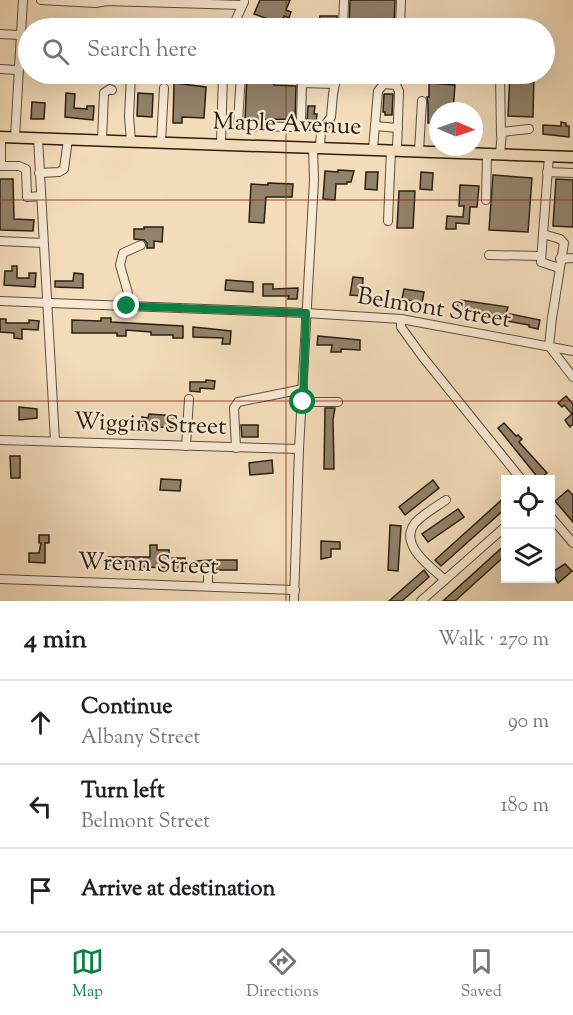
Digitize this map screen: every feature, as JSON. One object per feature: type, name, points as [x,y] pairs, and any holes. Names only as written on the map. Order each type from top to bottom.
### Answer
[{"type":"main road","name":"Maple Avenue","points":[[1,137],[573,157]]},
{"type":"street","points":[[21,18],[22,0]]},
{"type":"street","points":[[40,0],[96,3],[106,1],[244,2],[237,18]]},
{"type":"street","points":[[343,18],[344,0]]},
{"type":"street","points":[[401,18],[402,0]]},
{"type":"street","points":[[0,34],[18,34]]},
{"type":"street","points":[[0,69],[18,70],[15,136]]},
{"type":"street","points":[[130,141],[131,84]]},
{"type":"street","points":[[221,144],[223,84]]},
{"type":"street","points":[[240,84],[238,122],[242,126],[297,127],[301,122],[302,84]]},
{"type":"street","points":[[294,601],[299,449],[316,147],[321,131],[331,117],[334,84]]},
{"type":"street","points":[[374,149],[379,87],[384,84],[396,85],[399,90],[398,128],[388,221]]},
{"type":"street","points":[[500,84],[500,154]]},
{"type":"street","points":[[161,142],[164,88]]},
{"type":"street","points":[[102,140],[104,93],[112,90]]},
{"type":"street","points":[[419,151],[422,101]]},
{"type":"street","points":[[375,126],[398,128]]},
{"type":"street","points":[[501,135],[504,131],[529,129]]},
{"type":"street","points":[[1,137],[1,166],[19,166],[26,169],[27,197],[41,196]]},
{"type":"street","points":[[38,138],[55,441]]},
{"type":"street","points":[[39,173],[64,170],[68,139]]},
{"type":"street","points":[[486,201],[487,153]]},
{"type":"street","points":[[549,156],[541,262],[559,268]]},
{"type":"street","points":[[547,172],[573,173]]},
{"type":"street","points":[[543,234],[560,239],[564,243],[549,346],[573,377]]},
{"type":"street","points":[[0,241],[43,243]]},
{"type":"street","points":[[127,306],[128,293],[120,265],[123,253],[141,245]]},
{"type":"street","points":[[489,255],[542,256]]},
{"type":"street","points":[[560,259],[573,258]]},
{"type":"street","name":"Belmont Street","points":[[0,302],[306,313],[401,319],[573,351]]},
{"type":"street","points":[[401,319],[401,327],[422,356],[517,475]]},
{"type":"street","points":[[236,448],[234,408],[238,402],[303,390]]},
{"type":"street","points":[[186,446],[189,399]]},
{"type":"street","points":[[303,402],[338,402]]},
{"type":"street","name":"Wiggins Street","points":[[0,440],[299,449]]},
{"type":"street","points":[[445,580],[420,558],[412,546],[411,534],[418,521],[446,501]]},
{"type":"street","points":[[555,522],[573,543]]},
{"type":"street","points":[[421,601],[503,529]]},
{"type":"street","points":[[208,568],[208,586]]},
{"type":"street","name":"Wrenn Street","points":[[0,579],[295,590]]},
{"type":"building","points":[[260,0],[290,0],[286,10],[291,12],[289,18],[284,16],[284,18],[265,18],[254,14]]},
{"type":"building","points":[[350,0],[395,0],[394,18],[349,18]]},
{"type":"building","points":[[320,16],[337,16],[337,18],[320,18]]},
{"type":"building","points":[[174,84],[206,87],[204,118],[182,117],[182,123],[173,123]]},
{"type":"building","points":[[247,84],[296,86],[295,119],[245,120]]},
{"type":"building","points":[[429,84],[455,85],[454,102],[429,102],[429,123],[427,97],[429,97]]},
{"type":"building","points":[[510,84],[534,84],[533,117],[508,116]]},
{"type":"building","points":[[66,93],[75,94],[74,108],[87,109],[87,106],[94,106],[93,120],[65,117]]},
{"type":"building","points":[[138,93],[153,94],[152,117],[137,116]]},
{"type":"building","points":[[384,94],[393,94],[392,115],[385,115],[383,112]]},
{"type":"building","points":[[32,102],[45,103],[44,119],[31,119]]},
{"type":"building","points":[[308,106],[315,106],[314,114],[317,114],[315,130],[304,130]]},
{"type":"building","points":[[561,122],[569,126],[569,137],[543,134],[543,125],[561,126]]},
{"type":"building","points":[[338,170],[354,171],[351,182],[336,184],[335,200],[323,199],[325,171],[338,172]]},
{"type":"building","points":[[366,172],[378,172],[377,190],[365,189]]},
{"type":"building","points":[[421,172],[433,173],[432,190],[420,189]]},
{"type":"building","points":[[493,175],[532,178],[528,232],[489,230]]},
{"type":"building","points":[[0,179],[13,179],[14,219],[34,220],[33,231],[0,230]]},
{"type":"building","points":[[556,179],[573,180],[573,227],[553,226]]},
{"type":"building","points":[[268,183],[293,184],[292,197],[266,197],[264,223],[249,222],[251,184],[268,185]]},
{"type":"building","points":[[460,185],[479,186],[477,207],[470,207],[469,224],[456,223],[456,229],[446,229],[447,216],[463,217],[464,206],[459,206]]},
{"type":"building","points":[[399,191],[415,191],[413,228],[397,228]]},
{"type":"building","points":[[144,227],[163,227],[162,242],[154,241],[154,248],[147,248],[144,240],[134,239],[134,229],[144,229]]},
{"type":"building","points":[[12,266],[17,266],[17,278],[29,278],[29,273],[36,273],[35,287],[4,285],[5,271],[12,271]]},
{"type":"building","points":[[74,273],[83,274],[83,288],[55,287],[55,281],[73,281]]},
{"type":"building","points":[[353,277],[363,278],[362,296],[350,295]]},
{"type":"building","points":[[226,280],[253,282],[253,292],[225,290]]},
{"type":"building","points":[[263,284],[273,284],[273,289],[298,288],[297,299],[288,299],[289,296],[263,296]]},
{"type":"building","points":[[404,289],[424,292],[422,303],[402,299]]},
{"type":"building","points":[[460,300],[508,307],[506,313],[540,320],[538,329],[529,327],[529,325],[495,319],[496,315],[457,310]]},
{"type":"building","points":[[101,318],[111,318],[111,322],[183,326],[183,338],[126,330],[126,336],[117,336],[117,333],[72,333],[72,320],[101,321]]},
{"type":"building","points":[[0,319],[6,319],[6,323],[39,321],[38,330],[22,329],[22,339],[14,338],[14,333],[0,332]]},
{"type":"building","points":[[193,327],[231,331],[230,344],[222,344],[223,338],[193,337]]},
{"type":"building","points":[[318,336],[360,340],[360,350],[341,349],[341,352],[331,352],[332,345],[317,345]]},
{"type":"building","points":[[206,380],[215,381],[214,389],[200,388],[200,392],[190,391],[190,382],[206,382]]},
{"type":"building","points":[[566,396],[573,404],[573,424],[570,427],[565,420],[572,414],[564,405],[562,407],[558,403]]},
{"type":"building","points":[[19,407],[37,409],[37,418],[19,420]]},
{"type":"building","points":[[325,408],[335,408],[333,419],[334,469],[324,469]]},
{"type":"building","points":[[149,414],[177,416],[177,428],[142,426],[142,417],[148,418]]},
{"type":"building","points":[[504,423],[516,436],[518,435],[522,439],[519,442],[547,473],[536,475],[498,428]]},
{"type":"building","points":[[241,425],[258,425],[258,437],[242,437]]},
{"type":"building","points":[[10,456],[20,456],[20,478],[11,478]]},
{"type":"building","points":[[272,460],[273,473],[250,475],[249,463]]},
{"type":"building","points":[[161,479],[181,480],[180,491],[160,490]]},
{"type":"building","points":[[433,480],[439,488],[405,515],[399,507]]},
{"type":"building","points":[[568,490],[573,495],[573,522],[555,501]]},
{"type":"building","points":[[501,501],[501,512],[441,566],[435,560]]},
{"type":"building","points":[[458,509],[464,517],[428,542],[422,534]]},
{"type":"building","points":[[390,525],[401,526],[398,571],[388,570]]},
{"type":"building","points":[[39,535],[49,535],[49,543],[45,543],[45,563],[29,562],[29,553],[39,553],[41,543],[39,543]]},
{"type":"building","points":[[321,541],[340,542],[340,549],[331,549],[331,557],[321,559]]},
{"type":"building","points":[[150,545],[157,545],[157,550],[169,550],[169,558],[185,558],[185,569],[108,565],[108,557],[150,557]]},
{"type":"building","points":[[501,549],[501,560],[455,601],[443,601]]},
{"type":"building","points":[[237,560],[237,570],[214,570],[213,564],[209,562],[203,564],[202,569],[196,569],[196,561]]},
{"type":"building","points":[[565,564],[572,571],[558,583],[555,570]]},
{"type":"building","points":[[424,570],[429,577],[402,601],[389,601]]},
{"type":"route","points":[[127,306],[306,313],[303,402]]}]
